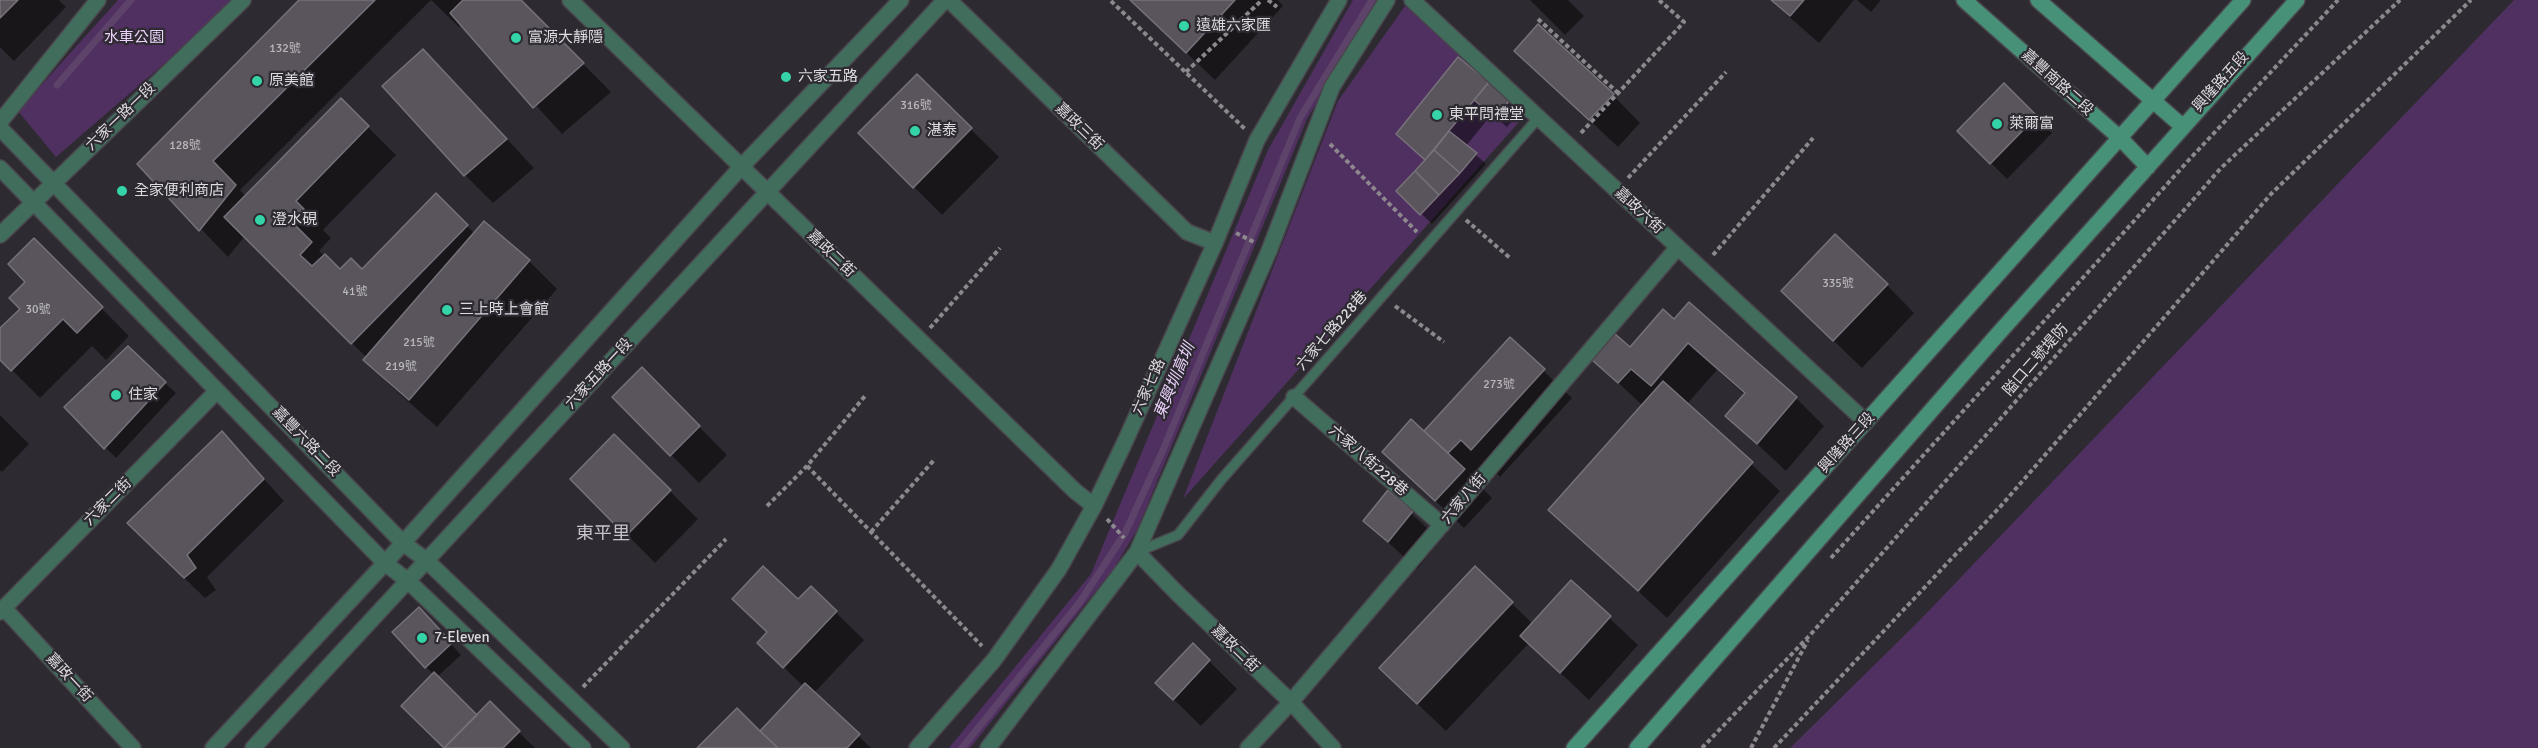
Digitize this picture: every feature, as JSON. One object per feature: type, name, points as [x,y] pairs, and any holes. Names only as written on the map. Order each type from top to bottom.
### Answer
[{"type":"street","points":[[0,122],[98,0]]},
{"type":"street","name":"六家一路一段","points":[[0,235],[243,0]]},
{"type":"street","name":"嘉政二街","points":[[570,0],[743,165],[1075,491],[1095,506]]},
{"type":"street","points":[[213,748],[385,563],[743,165],[901,0]]},
{"type":"street","name":"六家五路一段","points":[[253,748],[945,0]]},
{"type":"street","name":"嘉政三街","points":[[950,0],[1187,232],[1215,243]]},
{"type":"street","name":"六家七路","points":[[917,748],[994,660],[1059,570],[1095,506],[1215,243],[1257,140],[1339,0]]},
{"type":"street","points":[[988,748],[1137,552],[1269,251],[1314,128],[1332,87],[1387,0]]},
{"type":"street","name":"嘉政六街","points":[[1412,0],[1540,116],[1866,422]]},
{"type":"street","name":"嘉豐南路二段","points":[[1964,0],[2121,139],[2148,167]]},
{"type":"street","points":[[2038,0],[2182,126]]},
{"type":"street","points":[[2121,139],[2152,100],[2243,0]]},
{"type":"street","name":"興隆路五段","points":[[2148,167],[2182,126],[2297,0]]},
{"type":"street","name":"嘉豐六路二段","points":[[0,128],[403,543],[426,560],[622,748]]},
{"type":"street","name":"興隆路三段","points":[[1574,748],[2121,139]]},
{"type":"street","points":[[1637,748],[1998,333],[2148,167]]},
{"type":"street","name":"嘉豐六路二段","points":[[0,168],[385,563],[408,581],[583,748]]},
{"type":"street","name":"六家八街","points":[[1248,748],[1291,702],[1678,247]]},
{"type":"street","name":"六家二街","points":[[2,610],[216,392]]},
{"type":"street","name":"六家八街228巷","points":[[1294,397],[1442,525]]},
{"type":"street","name":"嘉政二街","points":[[1137,552],[1291,702],[1333,748]]},
{"type":"street","name":"嘉政一街","points":[[2,610],[133,748]]},
{"type":"lane","name":"六家七路228巷","points":[[1137,552],[1178,536],[1294,397],[1540,116]]},
{"type":"path","points":[[1186,72],[1262,0]]},
{"type":"path","points":[[1268,0],[1277,7]]},
{"type":"path","points":[[1570,145],[1684,22],[1659,0]]},
{"type":"path","points":[[1826,563],[2187,162],[2338,0]]},
{"type":"path","name":"隘口二號堤防","points":[[1702,748],[1811,634],[2221,168],[2400,0]]},
{"type":"path","points":[[1774,748],[2000,507],[2271,194],[2471,0]]},
{"type":"path","points":[[1111,1],[1257,140]]},
{"type":"path","points":[[1538,19],[1618,93]]},
{"type":"path","points":[[1617,190],[1726,72]]},
{"type":"path","points":[[1314,128],[1428,243]]},
{"type":"path","points":[[1701,269],[1813,138]]},
{"type":"path","points":[[1457,211],[1510,258]]},
{"type":"path","points":[[1222,226],[1269,251]]},
{"type":"path","points":[[919,339],[1000,248]]},
{"type":"path","points":[[1382,296],[1444,342]]},
{"type":"path","points":[[767,506],[807,466],[865,396]]},
{"type":"path","points":[[871,532],[934,460]]},
{"type":"path","points":[[807,466],[994,660]]},
{"type":"path","points":[[1095,506],[1137,552]]},
{"type":"path","points":[[570,700],[726,539]]},
{"type":"path","points":[[1751,748],[1811,634]]},
{"type":"green space","name":"水車公園","points":[[118,0],[238,0],[56,157],[18,111]]},
{"type":"green space","points":[[1353,0],[1379,0],[1307,119],[1137,530],[1114,568],[970,748],[949,748],[1091,574],[1268,150]]},
{"type":"green space","points":[[2514,0],[2538,0],[2538,748],[1790,748],[1918,622]]},
{"type":"green space","points":[[1405,6],[1528,112],[1183,499],[1338,101]]},
{"type":"building","points":[[0,0],[18,0],[0,18]]},
{"type":"building","name":"原美館","points":[[299,0],[375,0],[213,161],[236,185],[199,231],[137,164]]},
{"type":"building","name":"富源大靜隱","points":[[463,0],[521,0],[584,63],[533,108],[450,13]]},
{"type":"building","name":"遠雄六家匯","points":[[1130,0],[1235,0],[1186,53]]},
{"type":"building","points":[[1771,0],[1804,0],[1790,16]]},
{"type":"building","points":[[1538,24],[1614,94],[1589,120],[1514,51]]},
{"type":"building","points":[[423,49],[507,139],[464,176],[382,86]]},
{"type":"building","name":"東平問禮堂","points":[[1458,57],[1489,82],[1425,160],[1396,134]]},
{"type":"building","name":"湛泰","points":[[917,74],[972,128],[913,188],[858,133]]},
{"type":"building","points":[[1489,82],[1510,100],[1496,118],[1474,100]]},
{"type":"building","name":"萊爾富","points":[[2004,83],[2037,116],[1990,164],[1957,131]]},
{"type":"building","name":"澄水硯","points":[[341,98],[369,126],[296,201],[304,209],[292,222],[312,242],[300,255],[312,266],[325,254],[340,269],[351,258],[362,269],[436,193],[468,225],[351,344],[224,217]]},
{"type":"building","points":[[1449,131],[1477,153],[1460,173],[1434,150]]},
{"type":"building","points":[[1434,150],[1460,173],[1439,195],[1415,171]]},
{"type":"building","points":[[1415,171],[1439,195],[1420,215],[1396,191]]},
{"type":"building","name":"三上時上會館","points":[[484,221],[530,260],[409,400],[363,360]]},
{"type":"building","points":[[1835,234],[1888,284],[1833,341],[1781,291]]},
{"type":"building","points":[[34,238],[103,307],[77,333],[63,319],[11,371],[0,360],[0,328],[20,309],[9,298],[25,282],[8,264]]},
{"type":"building","points":[[1689,302],[1797,397],[1757,444],[1725,416],[1745,393],[1688,343],[1651,386],[1631,369],[1618,383],[1592,360],[1614,333],[1630,347],[1663,309],[1674,319]]},
{"type":"building","points":[[1510,337],[1545,369],[1471,450],[1461,440],[1448,453],[1424,431]]},
{"type":"building","name":"住家","points":[[128,346],[166,382],[104,449],[64,407]]},
{"type":"building","points":[[642,367],[700,426],[670,456],[612,397]]},
{"type":"building","points":[[1663,381],[1753,462],[1638,591],[1548,510]]},
{"type":"building","points":[[1411,419],[1465,469],[1435,501],[1382,452]]},
{"type":"building","points":[[222,431],[264,479],[187,555],[196,568],[184,578],[127,523]]},
{"type":"building","points":[[614,434],[671,490],[626,536],[570,479]]},
{"type":"building","points":[[1388,490],[1413,511],[1388,542],[1363,521]]},
{"type":"building","points":[[763,566],[798,599],[811,586],[837,611],[783,668],[757,643],[767,632],[732,599]]},
{"type":"building","points":[[1475,566],[1513,602],[1417,704],[1379,668]]},
{"type":"building","points":[[1571,580],[1611,616],[1560,673],[1520,636]]},
{"type":"building","name":"7-Eleven","points":[[419,607],[452,643],[425,668],[392,632]]},
{"type":"building","points":[[1193,643],[1210,660],[1173,700],[1155,683]]},
{"type":"building","points":[[434,672],[477,715],[444,748],[401,706]]},
{"type":"building","points":[[805,683],[860,734],[847,748],[778,748],[760,731]]},
{"type":"building","points":[[490,701],[520,731],[503,748],[444,748]]},
{"type":"building","points":[[737,708],[760,731],[778,748],[697,748]]},
{"type":"waterway","points":[[57,85],[131,0]]},
{"type":"waterway","name":"東興圳高圳","points":[[962,748],[1080,602],[1125,533],[1163,450],[1300,118],[1372,0]]},
{"type":"place","name":"遠雄六家匯","points":[[1184,26]]},
{"type":"place","name":"富源大靜隱","points":[[516,38]]},
{"type":"place","name":"六家五路","points":[[786,77]]},
{"type":"place","name":"原美館","points":[[257,81]]},
{"type":"place","name":"東平問禮堂","points":[[1437,115]]},
{"type":"place","name":"萊爾富","points":[[1997,124]]},
{"type":"place","name":"湛泰","points":[[915,131]]},
{"type":"place","name":"全家便利商店","points":[[122,191]]},
{"type":"place","name":"澄水硯","points":[[260,220]]},
{"type":"place","name":"三上時上會館","points":[[447,310]]},
{"type":"place","name":"住家","points":[[116,395]]},
{"type":"place","name":"7-Eleven","points":[[422,638]]},
{"type":"district","name":"東平里","points":[[603,534]]}]
